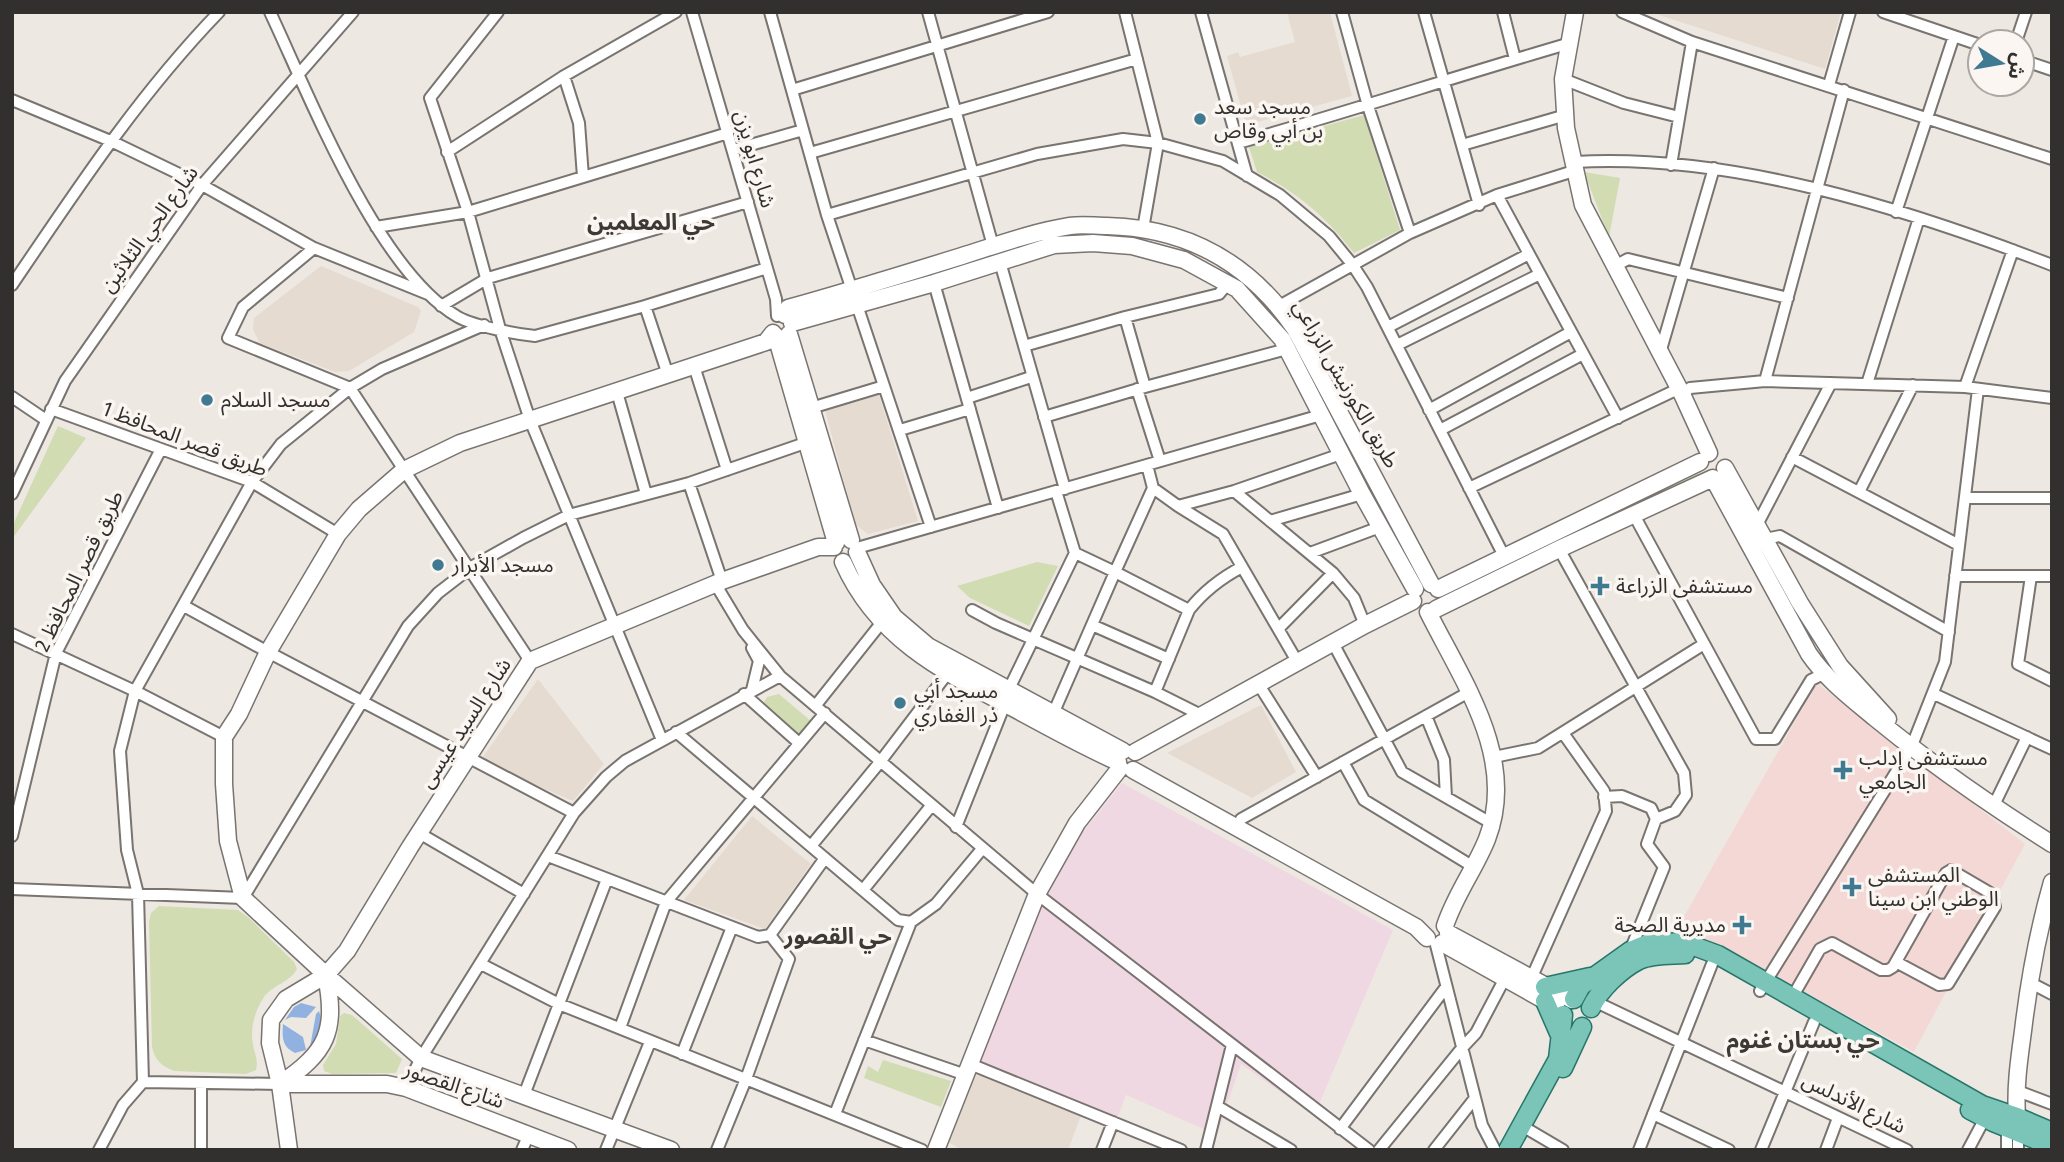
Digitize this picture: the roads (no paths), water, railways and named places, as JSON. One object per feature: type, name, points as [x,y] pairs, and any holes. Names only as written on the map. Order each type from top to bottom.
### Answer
[{"type":"main road","points":[[1508,1150],[1558,1059],[1568,1006],[1581,986],[1630,951],[1647,944],[1684,942],[1718,955],[1814,1022],[1985,1118],[2052,1146]]},
{"type":"main road","points":[[1518,1150],[1582,1027],[1591,1018],[1593,1005],[1614,979],[1640,959],[1687,954],[1793,996],[1982,1105],[2014,1128],[2052,1132]]},
{"type":"main road","points":[[1561,1041],[1540,989],[1597,975]]},
{"type":"main road","points":[[1568,1006],[1586,1001],[1593,1005]]},
{"type":"main road","points":[[1568,1006],[1569,1024],[1582,1027]]},
{"type":"street","points":[[12,285],[110,140],[187,45],[219,12]]},
{"type":"street","points":[[270,12],[344,168],[376,227],[406,269],[430,295],[441,306],[461,318],[535,336],[645,306],[767,268]]},
{"type":"street","name":"شارع الحي الثلاثين","points":[[12,494],[65,381],[202,185],[353,12]]},
{"type":"street","points":[[498,12],[430,98],[468,212],[500,329],[530,420],[662,740]]},
{"type":"street","points":[[447,152],[564,76],[676,12]]},
{"type":"street","name":"شارع ابو يزن","points":[[692,12],[782,326]]},
{"type":"street","points":[[928,12],[993,246]]},
{"type":"street","points":[[792,90],[1048,12]]},
{"type":"street","points":[[1125,12],[1158,143],[1143,229]]},
{"type":"street","points":[[1201,12],[1247,176]]},
{"type":"street","points":[[1342,12],[1368,106],[1410,233]]},
{"type":"street","points":[[1424,12],[1479,205]]},
{"type":"street","points":[[1503,12],[1515,59]]},
{"type":"street","points":[[1575,12],[1567,44],[1563,79],[1566,128],[1584,205],[1680,391],[1704,457]]},
{"type":"street","points":[[1622,12],[1692,42],[2052,159]]},
{"type":"street","points":[[1829,85],[1850,12]]},
{"type":"street","points":[[1883,12],[1966,40]]},
{"type":"street","points":[[773,13],[827,215],[931,527]]},
{"type":"street","points":[[1896,212],[1954,36]]},
{"type":"street","points":[[1671,165],[1692,42]]},
{"type":"street","points":[[1238,143],[1567,44]]},
{"type":"street","points":[[810,153],[1137,59]]},
{"type":"street","points":[[564,76],[579,123],[583,177]]},
{"type":"street","points":[[1563,79],[1624,103],[1679,117]]},
{"type":"street","points":[[1765,381],[1844,90]]},
{"type":"street","points":[[12,100],[110,140],[202,185],[314,248],[430,295]]},
{"type":"street","points":[[1462,145],[1566,115]]},
{"type":"street","points":[[733,150],[803,130]]},
{"type":"street","points":[[376,227],[468,212],[728,133]]},
{"type":"street","points":[[827,215],[1037,155],[1123,139],[1158,143],[1223,161],[1280,195],[1329,236],[1352,264],[1388,327],[1504,556]]},
{"type":"street","points":[[1279,306],[1410,233],[1497,195],[1576,166],[1602,160],[1714,168],[1817,190],[1919,218],[2052,265]]},
{"type":"street","points":[[1660,353],[1714,168]]},
{"type":"street","points":[[1497,195],[1618,418]]},
{"type":"street","points":[[441,306],[488,278],[748,202]]},
{"type":"street","points":[[1867,384],[1919,218]]},
{"type":"street","name":"طريق الكورنيش الزراعي","points":[[855,298],[993,246],[1072,225],[1143,229],[1209,249],[1244,272],[1279,306],[1295,329],[1424,591]]},
{"type":"street","points":[[421,1058],[243,898],[228,841],[224,737],[239,714],[268,652],[338,534],[359,509],[404,470],[460,443],[766,342],[782,326],[855,298],[934,283],[1054,246],[1093,243],[1132,246],[1184,260],[1237,289],[1282,339],[1380,527],[1424,591],[1441,597],[1432,611]]},
{"type":"street","points":[[314,248],[243,307],[228,338],[350,388],[530,661]]},
{"type":"street","points":[[1965,387],[2013,250]]},
{"type":"street","points":[[1388,327],[1529,254]]},
{"type":"street","points":[[1615,266],[1628,259],[1787,298]]},
{"type":"street","points":[[956,827],[1032,639],[1075,553],[1044,417],[1000,262]]},
{"type":"street","points":[[1396,345],[1540,274]]},
{"type":"street","points":[[934,283],[998,508]]},
{"type":"street","points":[[1024,346],[1219,294],[1228,284]]},
{"type":"street","points":[[645,306],[667,374]]},
{"type":"street","points":[[1125,317],[1160,461]]},
{"type":"street","points":[[99,1150],[123,1105],[144,1082],[138,894],[127,850],[120,751],[135,691],[252,482],[281,444],[350,388],[411,355],[484,325]]},
{"type":"street","points":[[782,326],[811,408],[847,546]]},
{"type":"street","points":[[782,326],[808,442],[847,546],[894,617],[928,646],[1007,697],[1241,819],[1568,1006]]},
{"type":"street","points":[[1429,410],[1572,332]]},
{"type":"street","points":[[1044,417],[1287,349]]},
{"type":"street","points":[[1440,430],[1583,354]]},
{"type":"street","points":[[694,366],[727,470]]},
{"type":"street","points":[[900,430],[1031,377]]},
{"type":"street","points":[[1469,488],[1618,418],[1690,388],[1765,381],[1913,385],[1965,387],[2052,398]]},
{"type":"street","points":[[1761,532],[1792,457],[1831,383]]},
{"type":"street","points":[[1859,492],[1913,385]]},
{"type":"street","points":[[811,408],[884,386]]},
{"type":"street","points":[[1763,986],[1911,748],[1934,694],[1945,662],[1978,389]]},
{"type":"street","points":[[617,391],[646,494]]},
{"type":"street","points":[[12,397],[46,420]]},
{"type":"street","name":"طريق قصر المحافظ 1","points":[[51,409],[252,482],[338,534]]},
{"type":"street","points":[[1321,415],[931,527],[847,546],[836,558],[843,562],[852,584],[882,621],[904,643],[947,674],[1053,714],[1128,761],[1416,928],[1438,933],[1505,978],[1540,989]]},
{"type":"street","points":[[243,898],[314,783],[360,701],[408,626],[438,593],[468,570],[569,515],[689,483],[808,442]]},
{"type":"street","name":"طريق قصر المحافظ 2","points":[[12,836],[56,653],[161,449]]},
{"type":"street","points":[[1178,506],[1234,491],[1341,454]]},
{"type":"street","points":[[936,1150],[1037,894],[1077,823],[1128,761],[1424,591],[1504,556],[1704,457],[1721,456],[1719,473],[1768,582],[1823,674],[1911,748],[1993,807],[2051,842]]},
{"type":"street","points":[[1792,457],[1959,545]]},
{"type":"street","points":[[1053,714],[1153,488],[1147,465]]},
{"type":"street","points":[[1424,591],[1420,611],[1432,611],[1719,473]]},
{"type":"street","points":[[1719,473],[1761,532],[1800,603],[1840,666],[1911,748]]},
{"type":"street","points":[[689,483],[719,583],[758,661],[748,692]]},
{"type":"street","points":[[1153,488],[1223,534],[1298,663]]},
{"type":"street","points":[[1234,491],[1334,573],[1354,598],[1365,625]]},
{"type":"street","points":[[1269,521],[1362,494]]},
{"type":"street","points":[[1965,498],[2052,498]]},
{"type":"street","points":[[1634,515],[1756,739],[1775,739],[1811,680],[1823,674]]},
{"type":"street","points":[[1310,553],[1380,527]]},
{"type":"street","points":[[1761,532],[1780,537],[1949,632]]},
{"type":"street","name":"شارع السيد عيسى","points":[[326,975],[346,951],[530,661],[719,583],[818,547],[847,546]]},
{"type":"street","points":[[1559,549],[1684,773],[1686,794],[1675,811],[1656,819]]},
{"type":"street","points":[[1075,553],[1189,610]]},
{"type":"street","points":[[1155,692],[1189,610],[1201,595],[1224,576],[1242,567]]},
{"type":"street","points":[[1279,628],[1334,573]]},
{"type":"street","points":[[1955,576],[2052,576]]},
{"type":"street","points":[[2031,576],[2018,664],[2052,681]]},
{"type":"street","points":[[184,606],[574,813]]},
{"type":"street","points":[[972,610],[1203,716]]},
{"type":"street","points":[[1432,611],[1478,710],[1494,757],[1495,804],[1487,839],[1438,933],[1447,986],[1482,1125],[1495,1150]]},
{"type":"street","points":[[620,1028],[666,902],[799,743],[882,621]]},
{"type":"street","points":[[1092,625],[1169,659]]},
{"type":"street","points":[[743,629],[780,676],[982,849],[1369,1150]]},
{"type":"street","points":[[12,634],[135,691],[224,737]]},
{"type":"street","points":[[1333,643],[1402,772],[1491,822]]},
{"type":"street","points":[[1494,757],[1538,748],[1704,644]]},
{"type":"street","points":[[811,846],[947,674]]},
{"type":"street","points":[[406,1088],[421,1058],[574,813],[625,761],[780,676]]},
{"type":"street","points":[[1259,685],[1317,777]]},
{"type":"street","points":[[748,692],[799,743]]},
{"type":"street","points":[[1241,819],[1469,692]]},
{"type":"street","points":[[1934,694],[2052,749]]},
{"type":"street","points":[[1426,716],[1444,760],[1446,797]]},
{"type":"street","points":[[676,732],[898,920],[911,922]]},
{"type":"street","points":[[1540,989],[1606,811],[1604,791],[1563,733]]},
{"type":"street","points":[[1993,807],[2027,737]]},
{"type":"street","points":[[1343,762],[1364,800],[1472,866]]},
{"type":"street","points":[[1604,797],[1622,796],[1651,808],[1656,819],[1647,844],[1664,867],[1630,951]]},
{"type":"street","points":[[863,890],[931,806]]},
{"type":"street","points":[[419,833],[524,894]]},
{"type":"street","points":[[835,1114],[911,922],[936,904],[982,849]]},
{"type":"street","points":[[548,856],[758,937],[770,935],[825,858]]},
{"type":"street","points":[[1793,996],[1820,949],[1832,943],[1881,970],[1888,970],[1896,962],[1946,873],[1951,870],[1992,894],[1995,907],[1948,984],[1939,985],[1896,962]]},
{"type":"street","points":[[524,1095],[607,879]]},
{"type":"street","points":[[2007,1150],[2014,1128],[2015,1090],[2029,982],[2047,918],[2052,882]]},
{"type":"street","points":[[12,889],[243,898]]},
{"type":"street","points":[[682,1054],[732,927]]},
{"type":"street","points":[[717,1150],[789,959],[770,935]]},
{"type":"street","points":[[481,964],[559,1004],[922,1150]]},
{"type":"street","points":[[1639,1150],[1712,964]]},
{"type":"street","points":[[144,1082],[280,1084],[304,1068],[322,1049],[332,1004],[326,975]]},
{"type":"street","points":[[289,1150],[280,1084],[270,1043],[271,1020],[286,999],[326,975]]},
{"type":"street","points":[[1379,1150],[1476,1033],[1505,978]]},
{"type":"street","points":[[2029,982],[2052,994]]},
{"type":"street","points":[[1340,1129],[1447,986]]},
{"type":"street","name":"شارع الأندلس","points":[[1593,1005],[1907,1150]]},
{"type":"street","points":[[1761,1150],[1814,1022]]},
{"type":"street","points":[[864,1040],[968,1070],[1113,1122],[1181,1150]]},
{"type":"street","points":[[606,1150],[650,1042]]},
{"type":"street","points":[[1206,1150],[1232,1045]]},
{"type":"street","name":"شارع القصور","points":[[421,1058],[671,1150]]},
{"type":"street","points":[[201,1084],[201,1150]]},
{"type":"street","name":"شارع القصور","points":[[280,1084],[387,1084],[406,1088],[568,1150]]},
{"type":"street","points":[[2015,1090],[2052,1104]]},
{"type":"street","points":[[1434,1150],[1475,1098]]},
{"type":"street","points":[[1217,1105],[1291,1150]]},
{"type":"street","points":[[1653,1114],[1729,1150]]},
{"type":"street","points":[[1826,1150],[1838,1118]]},
{"type":"street","points":[[1968,1150],[1985,1118]]},
{"type":"street","points":[[1102,1150],[1113,1122]]},
{"type":"street","points":[[1529,1130],[1563,1150]]},
{"type":"street","points":[[522,1150],[529,1134]]},
{"type":"water","points":[[301,1003],[316,1007],[306,1018],[291,1017],[285,1020],[294,1007]]},
{"type":"water","points":[[319,1011],[320,1030],[310,1047],[316,1014]]},
{"type":"water","points":[[283,1024],[303,1037],[306,1050],[295,1053],[285,1045]]},
{"type":"place","name":"مسجد سعد بن أبي وقاص","points":[[1200,119]]},
{"type":"place","name":"مسجد السلام","points":[[207,400]]},
{"type":"place","name":"مسجد الأبرار","points":[[438,565]]},
{"type":"place","name":"مستشفى الزراعة","points":[[1600,586]]},
{"type":"place","name":"مسجد أبي ذر الغفاري","points":[[900,703]]},
{"type":"place","name":"مستشفى إدلب الجامعي","points":[[1843,770]]},
{"type":"place","name":"المستشفى الوطني ابن سينا","points":[[1852,887]]},
{"type":"place","name":"مديرية الصحة","points":[[1742,925]]},
{"type":"district","name":"حي المعلمين","points":[[651,222]]},
{"type":"district","name":"حي القصور","points":[[838,936]]},
{"type":"district","name":"حي بستان غنوم","points":[[1803,1040]]}]
